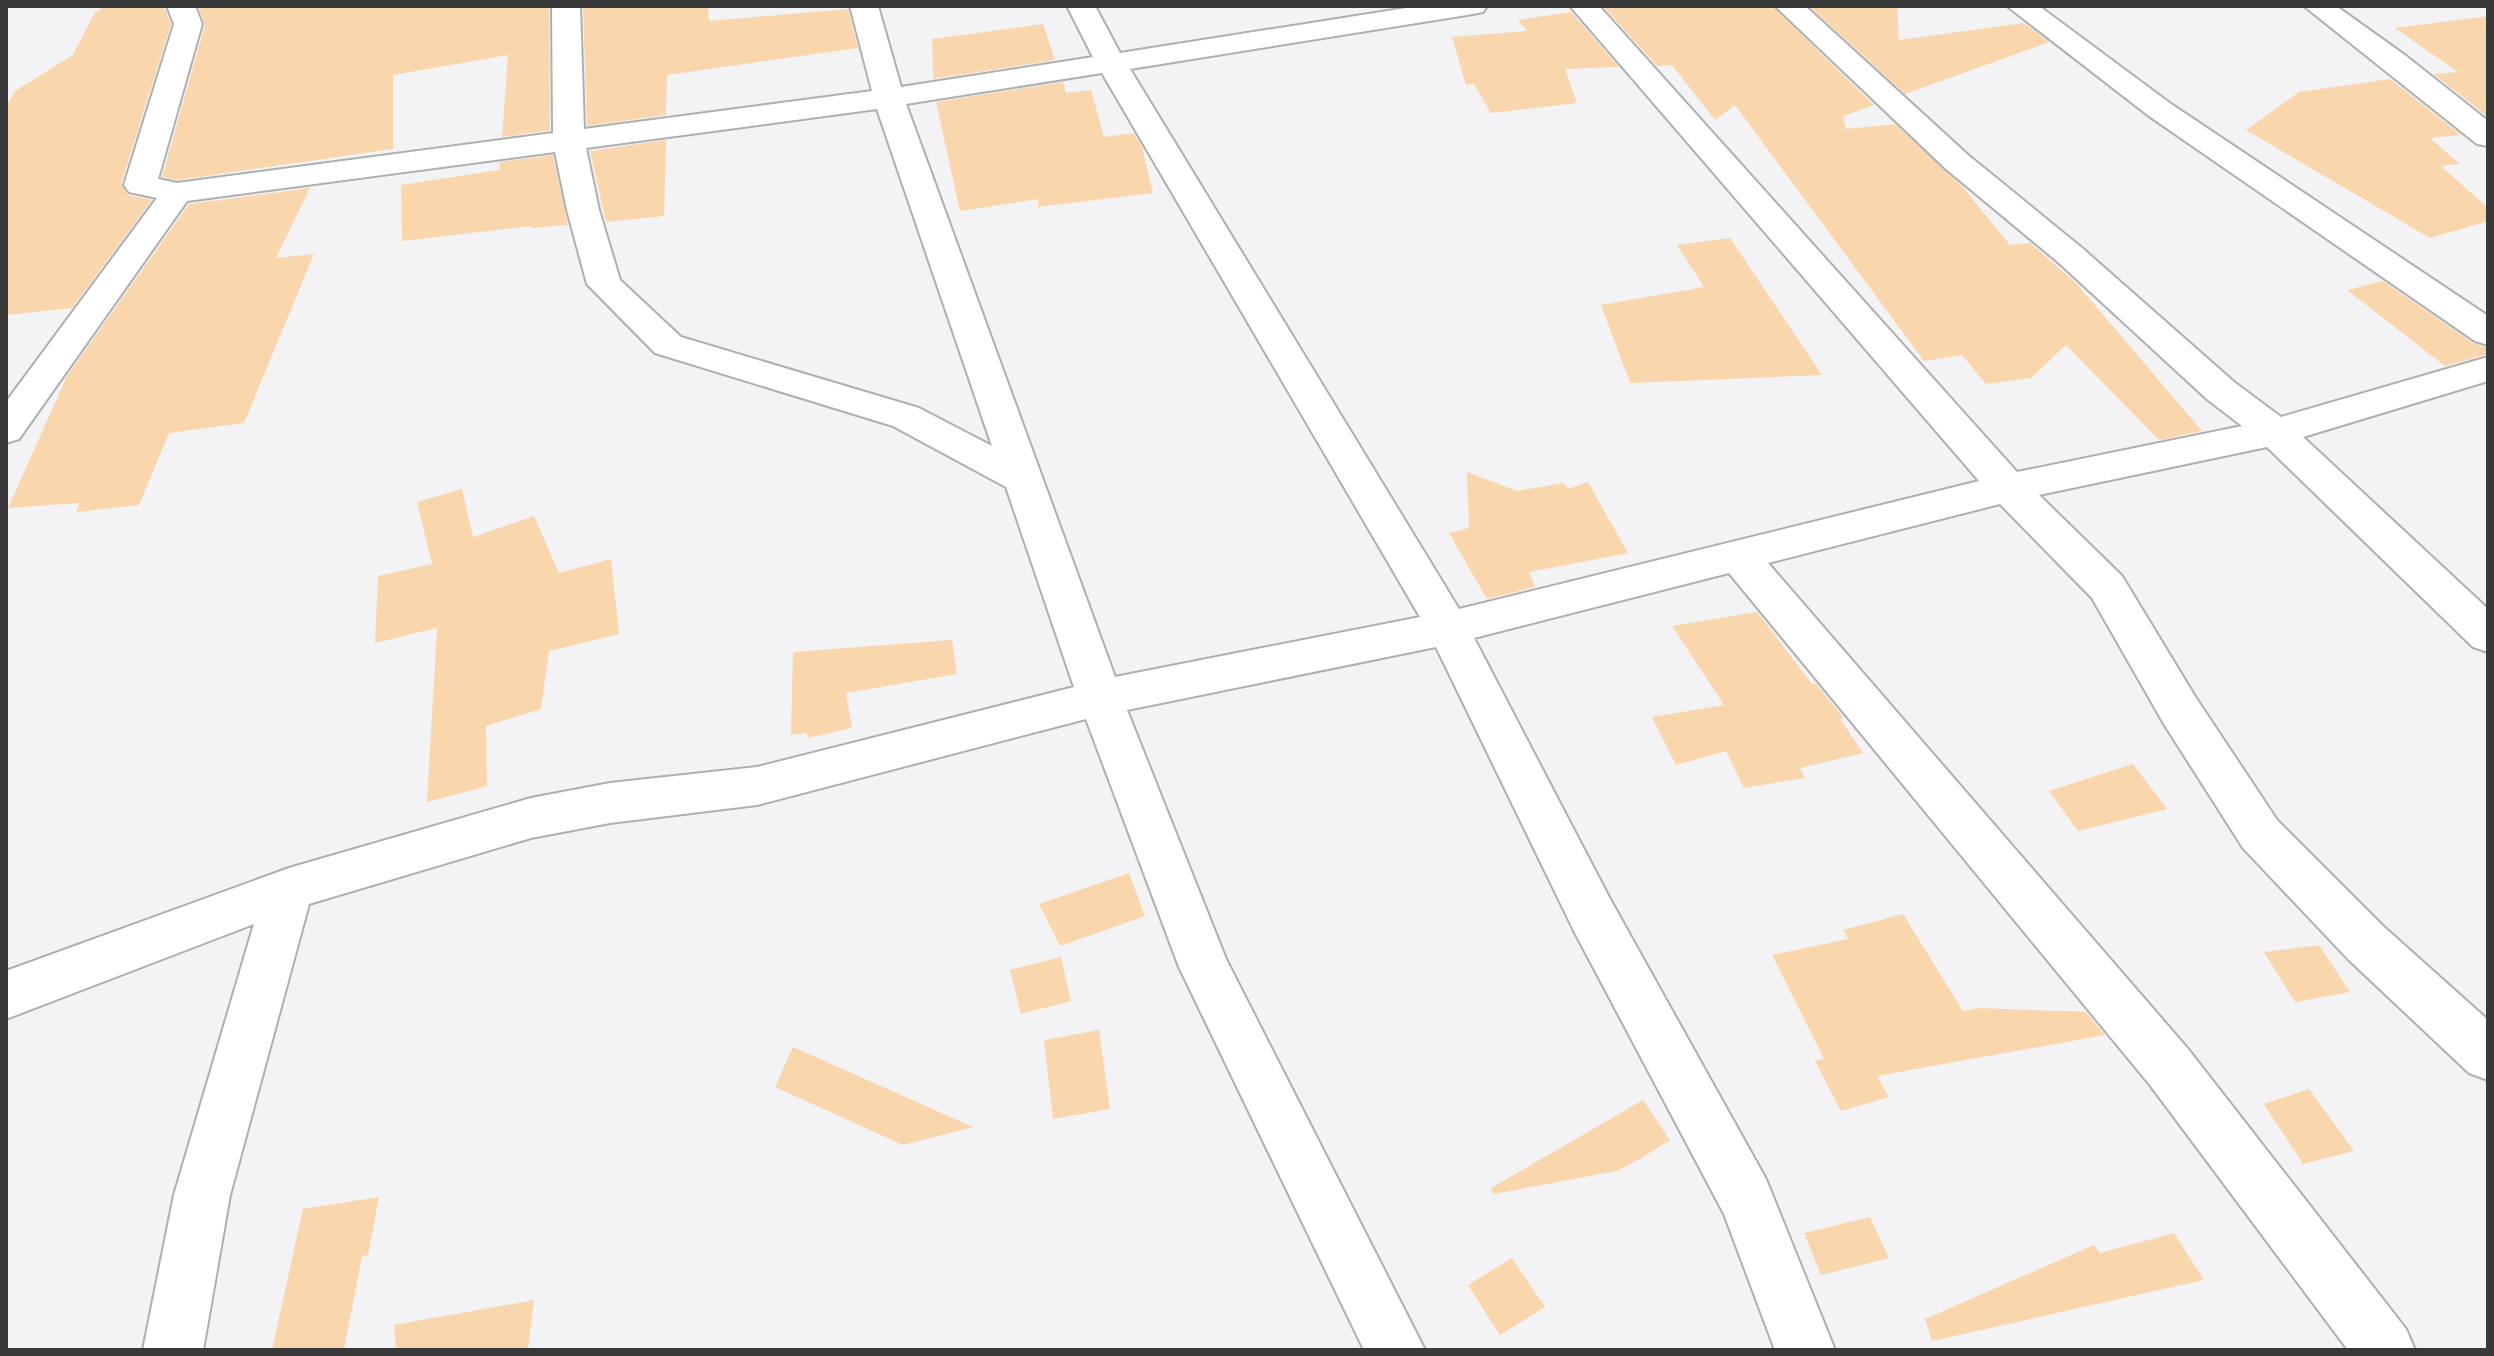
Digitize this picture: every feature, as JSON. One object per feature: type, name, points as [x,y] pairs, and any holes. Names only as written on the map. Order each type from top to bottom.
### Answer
[{"type":"street","points":[[181,6],[188,24],[140,185],[177,193],[889,98],[1110,61],[1329,16],[1473,6]]},
{"type":"street","points":[[566,6],[569,141],[583,210],[604,284],[668,345],[906,417],[1023,479]]},
{"type":"street","points":[[864,6],[889,98],[1100,698],[1204,967],[1395,1350]]},
{"type":"street","points":[[1081,6],[1110,61],[1448,628],[1592,915],[1746,1199],[1805,1350]]},
{"type":"street","points":[[1584,6],[2008,488],[2107,587],[2180,711],[2260,834],[2366,943],[2488,1055]]},
{"type":"street","points":[[1789,6],[1957,162],[2070,255],[2221,391],[2275,432],[2488,635]]},
{"type":"street","points":[[2021,6],[2160,110],[2488,333]]},
{"type":"street","points":[[2318,6],[2396,62],[2488,137]]},
{"type":"street","points":[[6,430],[177,193]]},
{"type":"street","points":[[6,995],[289,889],[531,818],[610,803],[757,786],[1100,698],[1448,628],[2008,488],[2275,432],[2488,369]]},
{"type":"street","points":[[1739,557],[2169,1067],[2385,1350]]},
{"type":"street","points":[[173,1350],[202,1195],[289,889]]},
{"type":"building","points":[[102,6],[164,6],[171,24],[121,184],[128,195],[152,200],[72,308],[6,315],[6,107],[15,91],[73,55],[95,12]]},
{"type":"building","points":[[198,6],[549,6],[550,130],[502,137],[508,55],[393,75],[393,149],[177,180],[162,177],[205,25]]},
{"type":"building","points":[[583,6],[708,6],[709,21],[848,9],[858,48],[667,75],[666,115],[587,126]]},
{"type":"building","points":[[1603,6],[1772,6],[1874,105],[1843,116],[1846,129],[1895,124],[1961,185],[2010,245],[2030,243],[2076,283],[2202,431],[2159,440],[2066,345],[2031,378],[1986,384],[1962,355],[1924,361],[1735,105],[1715,120],[1672,65],[1657,66]]},
{"type":"building","points":[[1809,6],[1897,6],[1899,40],[2024,23],[2049,42],[1905,94]]},
{"type":"building","points":[[1571,12],[1619,67],[1565,69],[1577,103],[1491,113],[1474,84],[1466,85],[1452,37],[1527,31],[1518,20]]},
{"type":"building","points":[[2488,16],[2488,117],[2434,74],[2458,72],[2395,28]]},
{"type":"building","points":[[1043,24],[1055,60],[933,79],[932,39]]},
{"type":"building","points":[[2390,79],[2461,135],[2430,138],[2460,164],[2441,166],[2488,208],[2488,221],[2430,238],[2246,130],[2299,92]]},
{"type":"building","points":[[1063,82],[1066,93],[1091,90],[1104,137],[1134,133],[1142,147],[1153,193],[1038,207],[1039,199],[960,211],[936,102]]},
{"type":"building","points":[[666,140],[664,216],[606,222],[590,151]]},
{"type":"building","points":[[553,155],[568,225],[532,226],[402,241],[401,185],[499,170],[500,162]]},
{"type":"building","points":[[310,188],[276,258],[314,254],[244,423],[169,433],[139,505],[76,512],[80,503],[8,508],[67,376],[189,204]]},
{"type":"building","points":[[1730,238],[1822,375],[1630,383],[1601,305],[1704,287],[1677,245]]},
{"type":"building","points":[[2383,281],[2473,343],[2487,348],[2488,354],[2445,366],[2347,290]]},
{"type":"building","points":[[1467,472],[1517,491],[1564,483],[1568,489],[1588,482],[1628,553],[1529,572],[1535,587],[1487,599],[1449,533],[1469,528]]},
{"type":"building","points":[[462,489],[473,537],[534,516],[559,573],[611,559],[619,634],[549,651],[541,709],[486,726],[487,786],[427,802],[437,628],[375,643],[378,576],[432,564],[417,502]]},
{"type":"building","points":[[1757,612],[1812,684],[1816,684],[1843,717],[1841,720],[1863,753],[1800,768],[1805,778],[1744,788],[1726,751],[1676,765],[1652,717],[1724,705],[1672,626]]},
{"type":"building","points":[[952,640],[957,674],[846,693],[852,728],[807,738],[807,733],[791,735],[793,652]]},
{"type":"building","points":[[2133,764],[2167,809],[2078,831],[2049,791]]},
{"type":"building","points":[[1129,873],[1145,916],[1060,946],[1039,904]]},
{"type":"building","points":[[1903,914],[1963,1011],[1978,1008],[2086,1012],[2105,1035],[1877,1076],[1889,1097],[1841,1111],[1815,1061],[1824,1059],[1772,955],[1848,939],[1843,930]]},
{"type":"building","points":[[2319,945],[2350,992],[2295,1002],[2264,952]]},
{"type":"building","points":[[1061,957],[1071,1001],[1021,1014],[1010,970]]},
{"type":"building","points":[[1099,1030],[1110,1109],[1053,1119],[1044,1040]]},
{"type":"building","points":[[793,1047],[973,1127],[903,1145],[775,1087]]},
{"type":"building","points":[[2309,1089],[2354,1151],[2303,1164],[2264,1104]]},
{"type":"building","points":[[1643,1100],[1670,1140],[1643,1157],[1617,1171],[1493,1194],[1491,1188]]},
{"type":"building","points":[[379,1197],[368,1255],[362,1256],[344,1350],[272,1350],[303,1209]]},
{"type":"building","points":[[1870,1217],[1889,1258],[1821,1275],[1804,1233]]},
{"type":"building","points":[[2174,1233],[2204,1280],[1932,1341],[1925,1319],[2094,1245],[2100,1253]]},
{"type":"building","points":[[1512,1258],[1545,1307],[1500,1335],[1468,1285]]},
{"type":"building","points":[[534,1300],[528,1350],[396,1350],[394,1325]]}]
